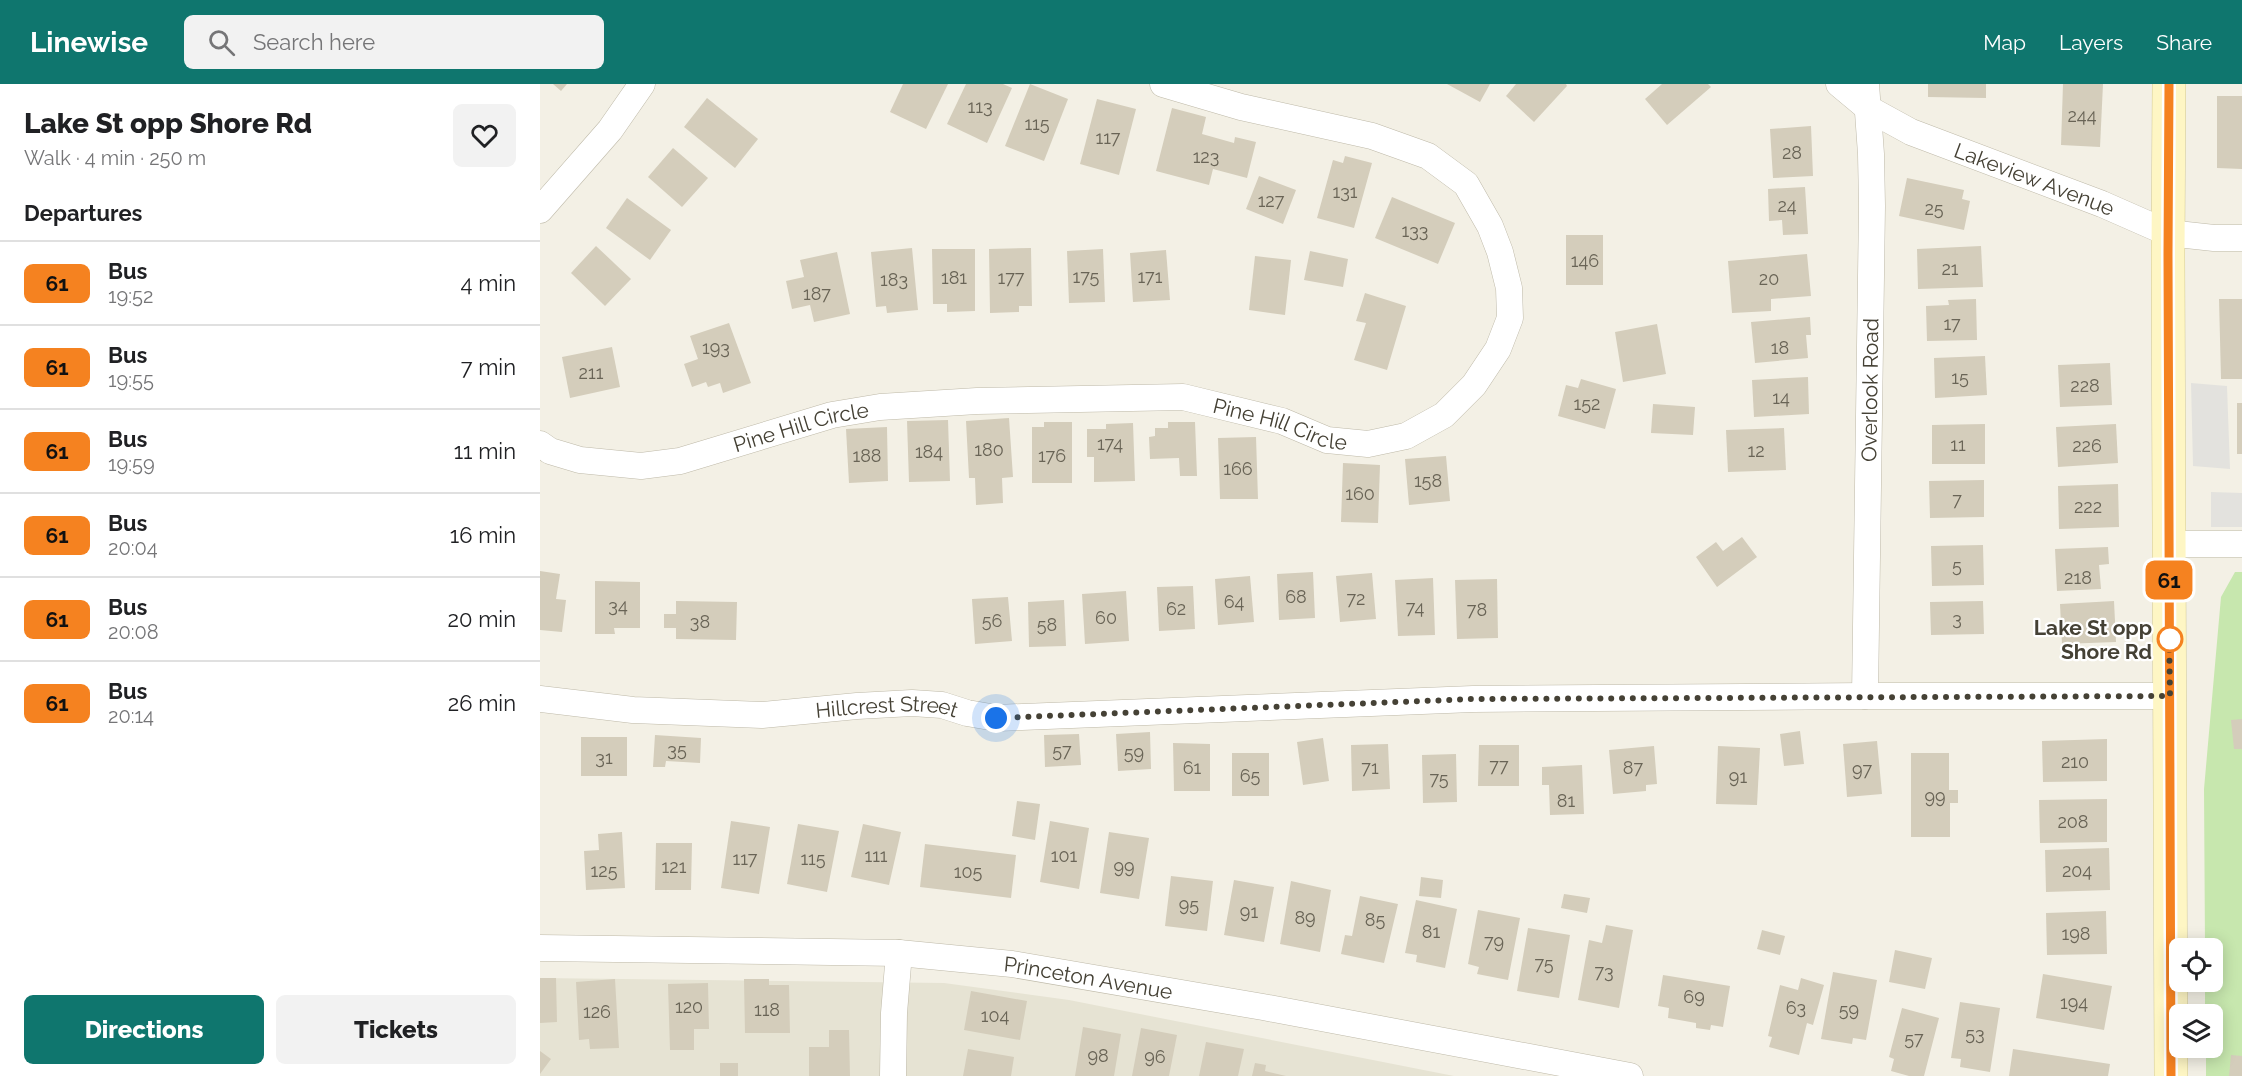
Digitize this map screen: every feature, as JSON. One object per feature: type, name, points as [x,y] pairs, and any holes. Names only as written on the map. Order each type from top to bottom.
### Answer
[{"type":"street","points":[[540,210],[610,130],[642,84]]},
{"type":"street","name":"Pine Hill Circle","points":[[540,444],[550,451],[580,460],[641,466],[680,461],[832,415],[880,407],[977,401],[1183,397],[1282,421],[1327,440],[1368,444],[1406,436],[1444,415],[1474,385],[1497,349],[1510,318],[1509,288],[1500,252],[1490,226],[1466,184],[1428,156],[1372,136],[1241,107],[1163,84]]},
{"type":"street","name":"Lakeview Avenue","points":[[1839,84],[1868,96],[1911,132],[2102,204],[2168,233],[2214,238],[2242,238]]},
{"type":"street","points":[[2169,84],[2171,1076]]},
{"type":"street","name":"Overlook Road","points":[[1865,696],[1872,206],[1868,96]]},
{"type":"street","points":[[2169,544],[2242,544]]},
{"type":"street","name":"Hillcrest Street","points":[[540,699],[633,710],[762,715],[856,706],[942,705],[967,713],[996,718],[1473,699],[2170,696]]},
{"type":"street","name":"Princeton Avenue","points":[[540,948],[899,953],[1012,964],[1263,1007],[1630,1076]]},
{"type":"street","points":[[893,1076],[894,1013],[899,953]]},
{"type":"shaded area","points":[[2191,383],[2227,386],[2230,469],[2193,466]]},
{"type":"shaded area","points":[[2211,492],[2242,493],[2242,527],[2211,527]]},
{"type":"shaded area","points":[[540,978],[944,983],[1069,1000],[1454,1076],[540,1076]]},
{"type":"green space","points":[[2235,572],[2242,572],[2242,1076],[2206,1076],[2206,1058],[2223,1058],[2223,1004],[2205,1004],[2205,992],[2223,992],[2223,938],[2205,938],[2204,789],[2221,597]]},
{"type":"building","points":[[553,84],[567,84],[561,91]]},
{"type":"building","points":[[903,84],[948,84],[926,129],[890,112]]},
{"type":"building","points":[[966,84],[1003,84],[1012,88],[987,143],[947,124]]},
{"type":"building","points":[[1030,84],[1068,99],[1044,161],[1005,146]]},
{"type":"building","points":[[1447,84],[1490,84],[1480,102]]},
{"type":"building","points":[[1516,84],[1566,84],[1567,86],[1534,122],[1506,96]]},
{"type":"building","points":[[1662,84],[1708,84],[1711,87],[1667,125],[1645,99]]},
{"type":"building","points":[[1928,84],[1986,84],[1986,98],[1928,97]]},
{"type":"building","points":[[2063,84],[2103,84],[2100,147],[2061,145]]},
{"type":"building","points":[[2217,96],[2242,96],[2242,169],[2217,168]]},
{"type":"building","points":[[707,98],[758,139],[735,168],[684,127]]},
{"type":"building","points":[[1097,99],[1136,109],[1119,175],[1080,164]]},
{"type":"building","points":[[1172,108],[1206,117],[1202,134],[1234,143],[1235,137],[1256,142],[1247,178],[1213,169],[1209,185],[1156,171]]},
{"type":"building","points":[[1811,126],[1813,176],[1773,178],[1770,129]]},
{"type":"building","points":[[673,148],[708,178],[682,207],[648,177]]},
{"type":"building","points":[[1345,156],[1372,163],[1354,228],[1317,218],[1333,160],[1343,163]]},
{"type":"building","points":[[1259,176],[1296,190],[1283,224],[1246,209]]},
{"type":"building","points":[[1907,178],[1964,190],[1962,199],[1970,201],[1964,230],[1899,216]]},
{"type":"building","points":[[1805,187],[1808,234],[1783,235],[1782,220],[1769,221],[1768,189]]},
{"type":"building","points":[[1392,197],[1455,223],[1438,264],[1375,238]]},
{"type":"building","points":[[627,198],[671,230],[650,260],[606,228]]},
{"type":"building","points":[[1566,235],[1603,235],[1603,285],[1566,285]]},
{"type":"building","points":[[596,246],[631,279],[605,306],[571,273]]},
{"type":"building","points":[[1981,246],[1983,287],[1918,289],[1917,249]]},
{"type":"building","points":[[912,248],[918,310],[887,313],[886,306],[876,307],[871,252]]},
{"type":"building","points":[[1031,248],[1032,306],[1019,306],[1019,312],[990,313],[989,249]]},
{"type":"building","points":[[932,249],[975,249],[975,311],[947,312],[947,304],[933,304]]},
{"type":"building","points":[[1103,249],[1105,302],[1069,303],[1067,251]]},
{"type":"building","points":[[1166,250],[1170,300],[1133,302],[1130,253]]},
{"type":"building","points":[[1310,251],[1348,259],[1343,287],[1304,280]]},
{"type":"building","points":[[837,252],[850,314],[814,322],[810,305],[792,309],[786,281],[804,277],[800,260]]},
{"type":"building","points":[[1807,254],[1811,296],[1771,299],[1771,311],[1732,313],[1728,261]]},
{"type":"building","points":[[1255,256],[1291,260],[1285,315],[1249,310]]},
{"type":"building","points":[[1365,293],[1406,306],[1387,370],[1354,360],[1366,323],[1356,321]]},
{"type":"building","points":[[1976,299],[1977,340],[1927,341],[1926,306],[1949,305],[1948,300]]},
{"type":"building","points":[[2219,299],[2242,299],[2242,379],[2221,379]]},
{"type":"building","points":[[1810,317],[1811,335],[1806,335],[1808,358],[1755,363],[1751,322]]},
{"type":"building","points":[[729,323],[751,383],[723,393],[720,383],[708,387],[706,382],[692,387],[684,364],[698,359],[690,336]]},
{"type":"building","points":[[1657,324],[1666,374],[1623,382],[1615,332]]},
{"type":"building","points":[[612,347],[620,387],[570,398],[562,357]]},
{"type":"building","points":[[1985,356],[1987,395],[1935,398],[1934,358]]},
{"type":"building","points":[[2110,363],[2112,405],[2060,407],[2058,365]]},
{"type":"building","points":[[1808,377],[1809,414],[1754,417],[1752,380]]},
{"type":"building","points":[[1581,379],[1616,389],[1605,429],[1558,416],[1566,385],[1578,388]]},
{"type":"building","points":[[2237,403],[2242,403],[2242,454],[2237,454]]},
{"type":"building","points":[[1653,404],[1695,407],[1693,435],[1651,433]]},
{"type":"building","points":[[1009,418],[1013,477],[1002,478],[1003,503],[976,505],[975,478],[969,478],[966,421]]},
{"type":"building","points":[[948,420],[950,481],[909,482],[907,421]]},
{"type":"building","points":[[1044,422],[1072,422],[1072,483],[1032,483],[1032,427],[1044,427]]},
{"type":"building","points":[[1168,422],[1195,422],[1197,476],[1180,476],[1179,458],[1150,459],[1149,437],[1155,436],[1155,428],[1168,428]]},
{"type":"building","points":[[1133,423],[1135,481],[1094,482],[1094,457],[1087,457],[1087,429],[1106,429],[1106,424]]},
{"type":"building","points":[[1985,424],[1985,464],[1932,464],[1932,425]]},
{"type":"building","points":[[2116,424],[2118,463],[2058,467],[2056,427]]},
{"type":"building","points":[[887,427],[888,481],[849,483],[846,429]]},
{"type":"building","points":[[1784,428],[1786,470],[1728,472],[1726,430]]},
{"type":"building","points":[[1256,437],[1258,499],[1220,499],[1218,438]]},
{"type":"building","points":[[1446,456],[1450,501],[1409,505],[1405,459]]},
{"type":"building","points":[[1343,463],[1380,465],[1378,523],[1341,522]]},
{"type":"building","points":[[1984,480],[1984,517],[1930,518],[1929,481]]},
{"type":"building","points":[[2118,484],[2119,527],[2059,529],[2058,486]]},
{"type":"building","points":[[1742,537],[1757,557],[1717,587],[1696,557],[1716,542],[1723,551]]},
{"type":"building","points":[[1983,545],[1984,585],[1932,586],[1931,546]]},
{"type":"building","points":[[2108,547],[2109,564],[2099,565],[2101,589],[2057,591],[2055,549]]},
{"type":"building","points":[[540,571],[560,574],[556,599],[566,600],[562,632],[540,630]]},
{"type":"building","points":[[1313,572],[1315,618],[1279,620],[1277,574]]},
{"type":"building","points":[[1372,573],[1376,619],[1340,622],[1336,576]]},
{"type":"building","points":[[1250,576],[1254,622],[1218,625],[1215,579]]},
{"type":"building","points":[[1433,578],[1435,635],[1398,636],[1395,580]]},
{"type":"building","points":[[1497,579],[1498,638],[1457,639],[1455,580]]},
{"type":"building","points":[[595,581],[640,582],[640,628],[614,628],[615,634],[595,634]]},
{"type":"building","points":[[1193,586],[1195,629],[1159,631],[1157,587]]},
{"type":"building","points":[[1126,591],[1129,641],[1085,644],[1082,594]]},
{"type":"building","points":[[1008,597],[1012,641],[975,644],[972,599]]},
{"type":"building","points":[[1064,600],[1066,646],[1029,647],[1028,602]]},
{"type":"building","points":[[676,601],[737,602],[736,640],[676,639],[676,628],[664,628],[664,614],[676,614]]},
{"type":"building","points":[[1983,601],[1984,634],[1931,635],[1930,602]]},
{"type":"building","points":[[2114,601],[2116,642],[2062,644],[2060,604]]},
{"type":"building","points":[[2242,719],[2242,749],[2234,749],[2231,720]]},
{"type":"building","points":[[1800,731],[1804,764],[1784,766],[1780,734]]},
{"type":"building","points":[[1150,732],[1151,769],[1118,771],[1116,734]]},
{"type":"building","points":[[1079,734],[1081,765],[1045,767],[1044,735]]},
{"type":"building","points":[[655,735],[701,738],[700,763],[666,761],[665,767],[653,767]]},
{"type":"building","points":[[581,737],[627,737],[627,776],[581,776]]},
{"type":"building","points":[[1323,738],[1329,781],[1303,785],[1297,742]]},
{"type":"building","points":[[2107,739],[2107,781],[2043,782],[2042,741]]},
{"type":"building","points":[[1877,741],[1882,794],[1847,797],[1843,744]]},
{"type":"building","points":[[1173,743],[1210,744],[1210,791],[1174,791]]},
{"type":"building","points":[[1388,744],[1390,789],[1352,791],[1351,745]]},
{"type":"building","points":[[1479,745],[1519,745],[1519,786],[1478,786]]},
{"type":"building","points":[[1654,746],[1657,784],[1646,785],[1646,791],[1613,794],[1609,750]]},
{"type":"building","points":[[1718,746],[1760,748],[1757,805],[1716,804]]},
{"type":"building","points":[[1232,753],[1269,753],[1269,796],[1232,796]]},
{"type":"building","points":[[1911,753],[1949,753],[1949,790],[1958,790],[1958,803],[1950,803],[1950,837],[1911,837]]},
{"type":"building","points":[[1456,754],[1457,802],[1423,803],[1422,755]]},
{"type":"building","points":[[1582,765],[1584,814],[1550,815],[1549,785],[1542,785],[1542,767]]},
{"type":"building","points":[[2107,799],[2107,842],[2040,843],[2039,800]]},
{"type":"building","points":[[1017,801],[1040,804],[1035,840],[1012,836]]},
{"type":"building","points":[[731,821],[770,827],[759,894],[721,888]]},
{"type":"building","points":[[1050,821],[1089,828],[1079,889],[1040,882]]},
{"type":"building","points":[[798,824],[839,831],[827,892],[787,884]]},
{"type":"building","points":[[863,824],[901,832],[889,885],[851,877]]},
{"type":"building","points":[[622,832],[625,888],[586,890],[584,851],[599,850],[598,834]]},
{"type":"building","points":[[1109,832],[1149,838],[1139,899],[1100,893]]},
{"type":"building","points":[[656,843],[692,843],[691,890],[655,890]]},
{"type":"building","points":[[925,844],[1016,855],[1011,898],[920,887]]},
{"type":"building","points":[[2109,848],[2110,890],[2046,892],[2045,850]]},
{"type":"building","points":[[1171,876],[1213,881],[1207,931],[1165,926]]},
{"type":"building","points":[[1421,877],[1443,880],[1441,898],[1419,896]]},
{"type":"building","points":[[1234,880],[1274,887],[1264,942],[1224,935]]},
{"type":"building","points":[[1291,881],[1331,890],[1320,952],[1280,944]]},
{"type":"building","points":[[1564,894],[1590,898],[1587,913],[1561,908]]},
{"type":"building","points":[[1360,896],[1398,904],[1384,963],[1341,954],[1345,935],[1352,936]]},
{"type":"building","points":[[1416,900],[1457,909],[1445,968],[1416,962],[1417,955],[1405,953]]},
{"type":"building","points":[[1478,910],[1520,918],[1508,980],[1477,974],[1479,967],[1468,964]]},
{"type":"building","points":[[2106,911],[2107,954],[2047,955],[2046,913]]},
{"type":"building","points":[[1606,925],[1633,930],[1619,1008],[1578,1000],[1589,940],[1602,943]]},
{"type":"building","points":[[1528,928],[1570,935],[1559,998],[1517,991]]},
{"type":"building","points":[[1762,930],[1785,936],[1780,955],[1757,949]]},
{"type":"building","points":[[1895,950],[1932,958],[1925,989],[1889,982]]},
{"type":"building","points":[[1833,972],[1877,980],[1866,1040],[1853,1038],[1852,1044],[1821,1039]]},
{"type":"building","points":[[2043,974],[2112,986],[2104,1030],[2036,1018]]},
{"type":"building","points":[[1663,975],[1730,986],[1723,1027],[1711,1025],[1710,1030],[1696,1028],[1696,1023],[1668,1018],[1669,1008],[1658,1006]]},
{"type":"building","points":[[540,978],[556,978],[557,1022],[540,1023]]},
{"type":"building","points":[[1801,978],[1824,985],[1813,1025],[1807,1023],[1799,1055],[1769,1047],[1772,1037],[1768,1036],[1780,985],[1798,990]]},
{"type":"building","points":[[615,979],[619,1048],[590,1049],[589,1039],[579,1040],[576,982]]},
{"type":"building","points":[[744,979],[769,979],[769,985],[789,985],[790,1033],[745,1033]]},
{"type":"building","points":[[708,983],[709,1029],[694,1029],[694,1050],[670,1050],[668,984]]},
{"type":"building","points":[[971,991],[1027,1001],[1020,1040],[964,1030]]},
{"type":"building","points":[[1960,1002],[2000,1008],[1990,1072],[1960,1067],[1961,1059],[1951,1058]]},
{"type":"building","points":[[1902,1008],[1939,1018],[1924,1076],[1909,1076],[1891,1071],[1894,1059],[1889,1057]]},
{"type":"building","points":[[1083,1027],[1121,1034],[1114,1076],[1075,1076]]},
{"type":"building","points":[[1141,1028],[1177,1035],[1169,1076],[1132,1076]]},
{"type":"building","points":[[829,1030],[849,1030],[850,1076],[809,1076],[809,1047],[829,1047]]},
{"type":"building","points":[[1206,1042],[1244,1049],[1238,1076],[1199,1076]]},
{"type":"building","points":[[968,1049],[1014,1057],[1011,1076],[963,1076]]},
{"type":"building","points":[[2013,1049],[2110,1064],[2108,1076],[2009,1076]]},
{"type":"building","points":[[540,1051],[551,1059],[540,1074]]},
{"type":"building","points":[[2231,1055],[2242,1056],[2242,1076],[2229,1076]]},
{"type":"building","points":[[720,1063],[738,1063],[738,1076],[720,1076]]},
{"type":"building","points":[[1255,1063],[1266,1065],[1265,1071],[1286,1076],[1252,1076]]},
{"type":"bus line","name":"61","points":[[2169,84],[2171,1076]]},
{"type":"place","name":"Lake St opp Shore Rd","points":[[2170,639]]},
{"type":"route","points":[[996,718],[1473,699],[2170,696],[2169,630],[2170,639]]}]
